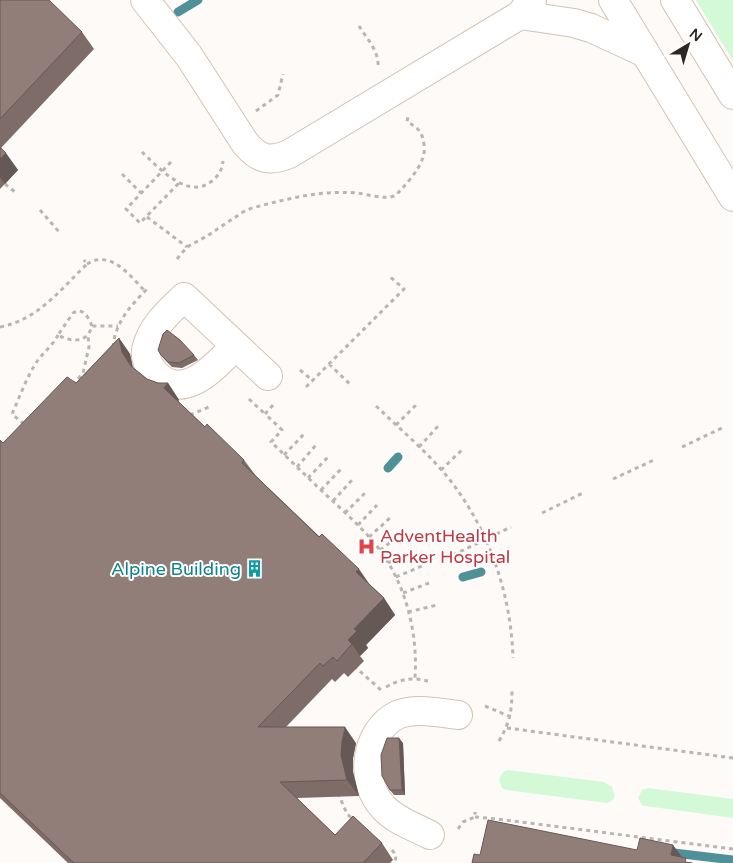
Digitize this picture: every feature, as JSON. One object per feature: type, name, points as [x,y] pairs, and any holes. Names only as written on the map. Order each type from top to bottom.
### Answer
[{"type":"street","points":[[145,0],[189,56],[246,143],[257,155],[273,159],[289,154],[526,8],[591,28],[645,54]]},
{"type":"street","points":[[613,0],[733,197]]},
{"type":"street","points":[[675,0],[733,95]]},
{"type":"street","points":[[235,346],[210,371],[189,383],[176,385],[170,383],[154,373],[147,361],[146,348],[157,325],[184,297],[268,376]]},
{"type":"street","points":[[430,835],[396,818],[378,802],[369,783],[368,765],[370,754],[374,739],[380,730],[387,722],[398,715],[417,711],[458,715]]},
{"type":"path","points":[[359,26],[376,53],[378,65],[381,67]]},
{"type":"path","points":[[250,116],[278,95],[283,74]]},
{"type":"path","points":[[177,259],[187,247],[242,212],[311,193],[332,192],[358,193],[382,197],[394,196],[420,166],[423,158],[424,150],[421,134],[418,129],[407,122],[410,111]]},
{"type":"path","points":[[142,152],[178,183],[193,187],[208,184],[220,174],[223,163],[222,155]]},
{"type":"path","points":[[171,162],[126,209],[140,223],[178,183]]},
{"type":"path","points":[[122,174],[142,193]]},
{"type":"path","points":[[5,184],[15,192]]},
{"type":"path","points":[[40,210],[60,233]]},
{"type":"path","points":[[147,217],[187,247]]},
{"type":"path","points":[[0,326],[21,321],[35,313],[58,294],[88,264],[98,259],[113,262],[122,268],[145,291]]},
{"type":"path","points":[[84,260],[88,264]]},
{"type":"path","points":[[306,387],[404,289],[388,275]]},
{"type":"path","points":[[31,430],[12,414],[35,366],[54,342],[73,312],[84,313],[92,326]]},
{"type":"path","points":[[92,326],[118,326]]},
{"type":"path","points":[[70,387],[84,373],[88,335],[92,326]]},
{"type":"path","points":[[58,335],[67,340],[74,341],[88,335]]},
{"type":"path","points":[[329,364],[352,386]]},
{"type":"path","points":[[300,370],[312,380]]},
{"type":"path","points":[[84,373],[90,373]]},
{"type":"path","points":[[396,425],[418,403]]},
{"type":"path","points":[[273,406],[265,414],[282,430],[271,442],[358,524],[380,550],[396,577],[403,593],[416,646],[415,678]]},
{"type":"path","points":[[376,406],[441,470],[461,495],[485,539],[505,591],[511,628],[513,658]]},
{"type":"path","points":[[419,447],[440,424]]},
{"type":"path","points":[[682,447],[724,427]]},
{"type":"path","points":[[284,455],[304,434]]},
{"type":"path","points":[[296,467],[316,445]]},
{"type":"path","points":[[441,470],[463,449]]},
{"type":"path","points":[[308,478],[328,457]]},
{"type":"path","points":[[613,479],[654,460]]},
{"type":"path","points":[[321,490],[340,469]]},
{"type":"path","points":[[333,501],[352,480]]},
{"type":"path","points":[[345,513],[365,493]]},
{"type":"path","points":[[542,513],[583,493]]},
{"type":"path","points":[[358,524],[377,505]]},
{"type":"path","points":[[368,537],[390,518]]},
{"type":"path","points":[[453,555],[512,527]]},
{"type":"path","points":[[380,550],[403,533]]},
{"type":"path","points":[[388,563],[412,548]]},
{"type":"path","points":[[396,577],[422,566]]},
{"type":"path","points":[[403,593],[429,583]]},
{"type":"path","points":[[408,612],[437,605]]},
{"type":"path","points":[[352,664],[381,690]]},
{"type":"path","points":[[499,741],[511,717],[512,689]]},
{"type":"path","points":[[484,706],[511,717]]},
{"type":"path","points":[[507,728],[733,758]]},
{"type":"path","points":[[475,817],[497,818],[733,849]]},
{"type":"green space","points":[[696,0],[733,0],[733,61]]},
{"type":"green space","points":[[507,770],[604,782],[612,787],[615,796],[613,800],[607,803],[506,790],[502,788],[499,779],[503,772]]},
{"type":"green space","points":[[648,788],[733,799],[733,818],[642,805],[638,798],[642,790]]},
{"type":"building","points":[[0,0],[49,0],[82,32],[0,119]]},
{"type":"building","points":[[0,147],[6,153],[0,159]]},
{"type":"building","points":[[167,330],[194,355],[179,363],[168,362],[158,350],[163,334]]},
{"type":"building","points":[[119,338],[122,352],[131,366],[147,379],[158,383],[168,383],[164,388],[205,427],[207,424],[244,460],[242,463],[319,537],[322,534],[359,569],[356,572],[384,598],[354,629],[357,631],[348,640],[352,644],[337,661],[333,657],[323,666],[320,663],[258,727],[345,727],[341,755],[347,780],[280,782],[335,835],[353,816],[382,843],[363,863],[74,863],[0,793],[0,440],[3,443],[67,377],[76,383]]},
{"type":"building","points":[[387,738],[399,738],[402,790],[390,790],[382,776],[381,755]]},
{"type":"building","points":[[488,820],[637,850],[640,838],[673,845],[671,855],[686,858],[685,862],[692,863],[472,863],[474,854],[480,855]]},
{"type":"waterway","points":[[178,12],[198,0]]},
{"type":"waterway","points":[[388,468],[398,457]]},
{"type":"waterway","points":[[463,577],[481,572]]},
{"type":"waterway","points":[[674,853],[733,860]]},
{"type":"place","name":"AdventHealth Parker Hospital","points":[[366,546]]},
{"type":"place","name":"Alpine Building","points":[[255,569]]}]
